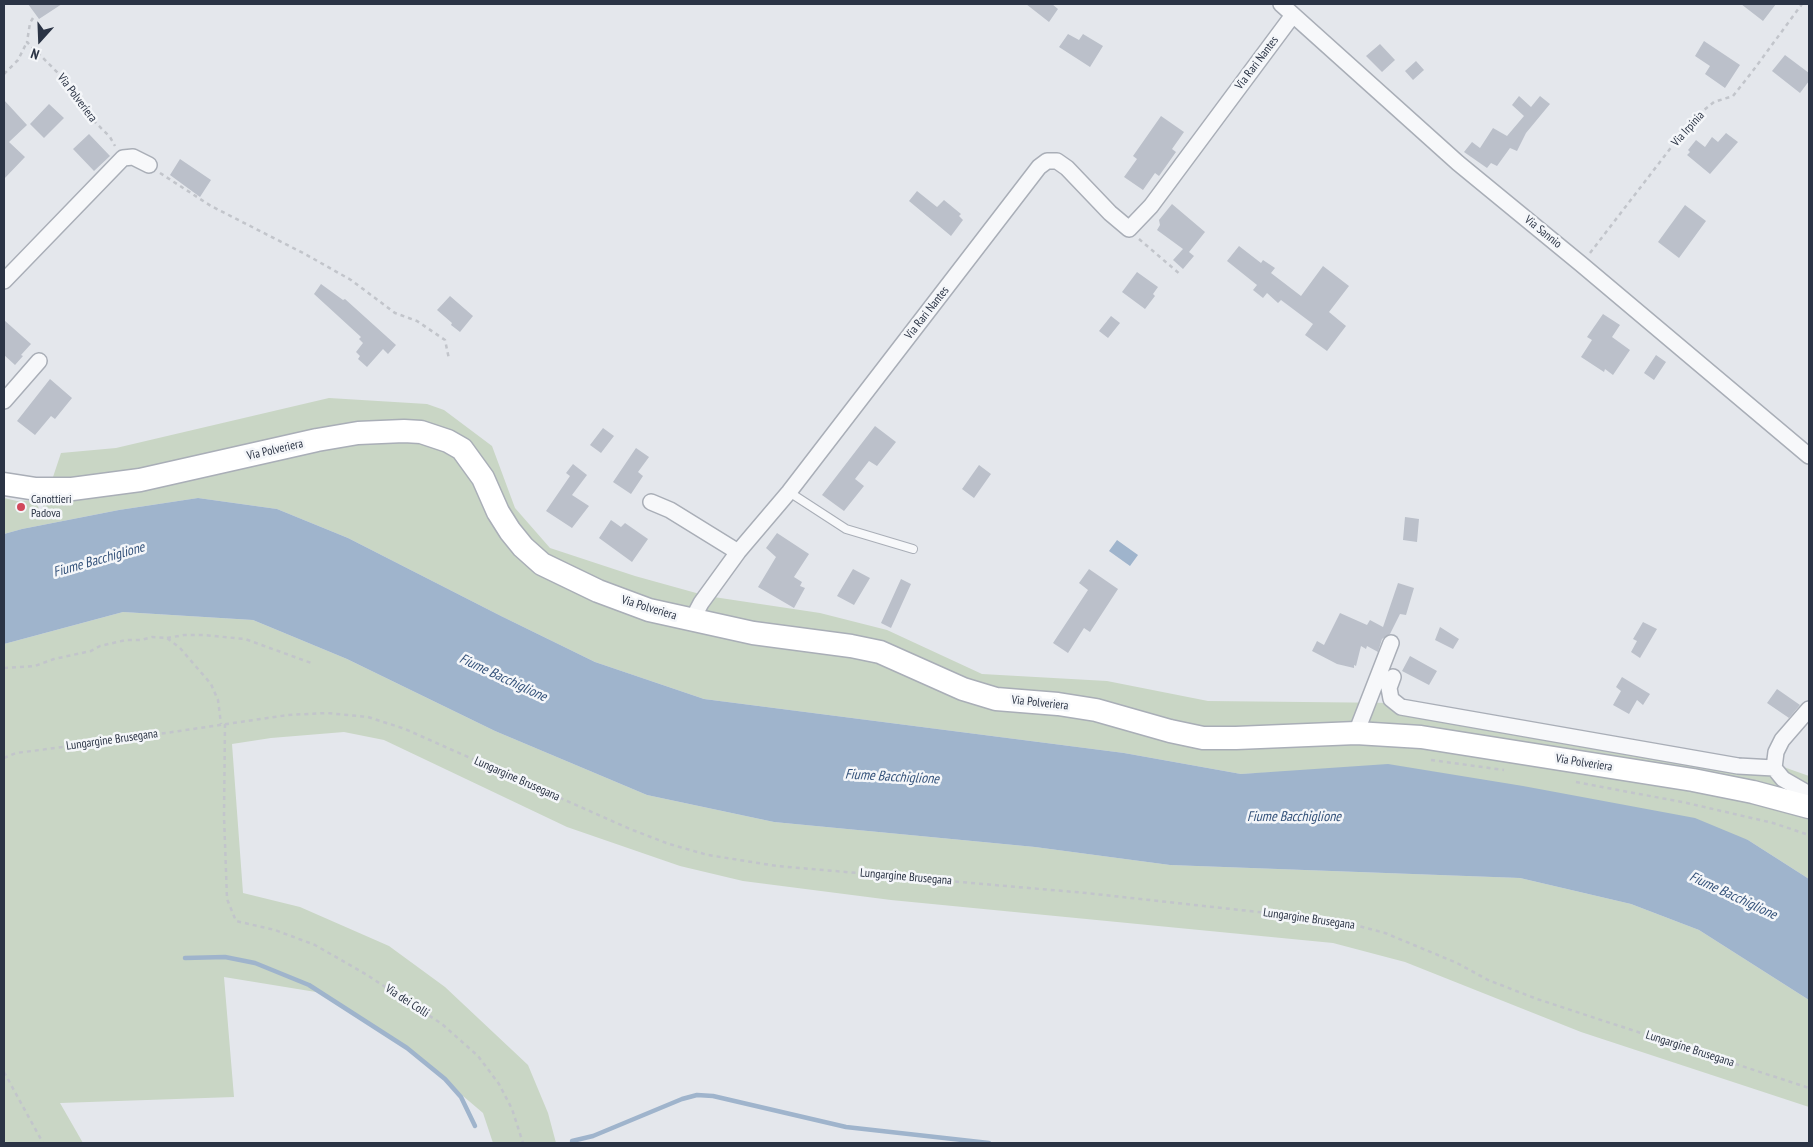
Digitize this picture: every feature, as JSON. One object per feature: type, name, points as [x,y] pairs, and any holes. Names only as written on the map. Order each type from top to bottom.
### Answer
[{"type":"street","name":"Via Sannio","points":[[1281,4],[1458,163],[1809,456]]},
{"type":"street","name":"Via Rari Nantes","points":[[692,620],[701,603],[738,552],[789,492],[1039,167],[1047,161],[1057,161],[1067,168],[1110,213],[1129,229],[1151,206],[1294,15]]},
{"type":"street","points":[[4,281],[123,158],[133,157],[149,165]]},
{"type":"street","points":[[4,401],[39,361]]},
{"type":"street","name":"Via Polveriera","points":[[4,484],[36,488],[72,489],[140,480],[326,438],[367,433],[421,432],[448,441],[462,449],[484,478],[498,512],[510,530],[523,547],[542,564],[606,594],[649,610],[753,633],[852,646],[880,652],[963,689],[996,698],[1096,710],[1170,731],[1203,738],[1356,732],[1421,737],[1693,780],[1754,792],[1809,807]]},
{"type":"street","points":[[651,502],[670,510],[738,552]]},
{"type":"street","points":[[1356,732],[1391,643]]},
{"type":"street","name":"Via Polveriera","points":[[1393,677],[1389,688],[1391,699],[1401,707],[1738,766],[1774,768]]},
{"type":"street","points":[[1809,708],[1782,740],[1776,752],[1774,768],[1782,779],[1809,794]]},
{"type":"lane","points":[[789,492],[846,530],[913,550]]},
{"type":"path","name":"Via Irpinia","points":[[1581,264],[1694,119],[1714,102],[1733,96],[1802,4]]},
{"type":"path","points":[[4,74],[18,60],[27,42],[30,23],[33,18]]},
{"type":"path","name":"Via Polveriera","points":[[27,42],[60,74],[91,118],[110,137],[123,158]]},
{"type":"path","points":[[149,165],[170,181],[211,206],[305,254],[351,280],[395,313],[417,321],[445,340],[449,359]]},
{"type":"path","points":[[1129,229],[1181,275]]},
{"type":"path","points":[[4,668],[35,666],[54,659],[91,651],[100,646],[126,640],[140,640],[152,637],[167,638],[184,635],[245,639],[314,664]]},
{"type":"path","points":[[167,638],[180,648],[211,684],[218,700],[223,724]]},
{"type":"path","name":"Lungargine Brusegana","points":[[4,758],[16,753],[310,713],[328,713],[368,718],[405,729],[630,829],[708,856],[777,866],[1086,893],[1340,921],[1385,933],[1458,963],[1488,980],[1537,999],[1809,1088]]},
{"type":"path","name":"Via dei Colli","points":[[223,724],[227,899],[236,921],[275,930],[314,946],[367,975],[442,1024],[478,1056],[499,1084],[512,1109],[522,1143]]},
{"type":"path","points":[[1431,760],[1512,772]]},
{"type":"path","points":[[1568,780],[1687,803],[1773,823],[1809,835]]},
{"type":"path","points":[[4,1072],[43,1143]]},
{"type":"green space","points":[[329,398],[427,404],[444,410],[492,446],[515,508],[550,548],[635,576],[707,596],[820,613],[887,630],[982,674],[1107,681],[1208,701],[1399,703],[1736,762],[1775,764],[1809,776],[1809,879],[1748,840],[1302,771],[1241,774],[1124,753],[704,699],[595,662],[348,538],[277,509],[198,498],[119,510],[4,534],[4,498],[17,501],[35,500],[41,513],[61,453],[116,448]]},
{"type":"green space","points":[[123,612],[253,620],[347,659],[495,731],[647,795],[774,822],[1035,847],[1170,865],[1520,878],[1631,904],[1699,930],[1809,1000],[1809,1107],[1581,1032],[1405,962],[1333,943],[891,900],[743,881],[680,866],[567,827],[384,740],[344,732],[271,738],[232,744],[243,893],[300,907],[389,946],[445,987],[528,1065],[548,1113],[556,1143],[493,1143],[483,1113],[396,1039],[322,993],[224,977],[234,1097],[60,1103],[83,1143],[4,1143],[4,644]]},
{"type":"water","name":"Fiume Bacchiglione","points":[[198,498],[277,509],[348,538],[595,662],[704,699],[1124,753],[1241,774],[1388,764],[1523,786],[1695,818],[1748,840],[1809,879],[1809,1000],[1699,930],[1631,904],[1520,878],[1170,865],[1035,847],[774,822],[647,795],[495,731],[347,659],[253,620],[123,612],[4,644],[4,534],[119,510]]},
{"type":"water","points":[[1117,540],[1138,555],[1130,566],[1109,551]]},
{"type":"building","points":[[28,4],[62,4],[39,19]]},
{"type":"building","points":[[1026,4],[1052,4],[1058,9],[1049,22]]},
{"type":"building","points":[[1741,4],[1776,4],[1763,21]]},
{"type":"building","points":[[1068,34],[1079,40],[1083,34],[1103,46],[1090,67],[1059,47]]},
{"type":"building","points":[[1704,41],[1740,65],[1725,88],[1705,74],[1710,66],[1695,56]]},
{"type":"building","points":[[1380,44],[1395,60],[1382,72],[1366,56]]},
{"type":"building","points":[[1785,55],[1809,73],[1809,81],[1800,93],[1772,71]]},
{"type":"building","points":[[1416,61],[1424,70],[1413,80],[1405,71]]},
{"type":"building","points":[[1519,96],[1531,107],[1540,96],[1550,104],[1526,133],[1517,151],[1510,148],[1497,166],[1491,163],[1487,168],[1464,152],[1472,142],[1480,148],[1493,128],[1507,136],[1524,116],[1512,105]]},
{"type":"building","points":[[4,100],[27,125],[9,142],[25,157],[4,179]]},
{"type":"building","points":[[49,104],[64,118],[44,138],[30,124]]},
{"type":"building","points":[[1161,116],[1184,132],[1172,149],[1176,152],[1159,176],[1155,173],[1143,190],[1124,177],[1137,159],[1133,156]]},
{"type":"building","points":[[1726,133],[1738,142],[1710,174],[1687,155],[1690,152],[1688,150],[1696,140],[1705,147],[1712,137],[1718,142]]},
{"type":"building","points":[[89,134],[110,156],[94,171],[73,149]]},
{"type":"building","points":[[180,159],[211,180],[200,197],[170,175]]},
{"type":"building","points":[[917,191],[937,207],[944,200],[961,214],[959,216],[963,220],[951,236],[909,201]]},
{"type":"building","points":[[1172,204],[1205,232],[1189,252],[1194,256],[1183,269],[1173,260],[1183,249],[1157,230],[1160,225],[1159,220]]},
{"type":"building","points":[[1685,205],[1706,221],[1679,258],[1658,242]]},
{"type":"building","points":[[1239,246],[1261,263],[1263,260],[1275,268],[1271,273],[1301,296],[1323,266],[1349,286],[1329,312],[1346,326],[1327,351],[1305,335],[1313,324],[1281,300],[1278,303],[1267,293],[1263,298],[1253,290],[1257,285],[1227,261]]},
{"type":"building","points":[[1137,272],[1158,287],[1153,294],[1155,296],[1145,309],[1122,292]]},
{"type":"building","points":[[321,284],[343,300],[345,299],[396,345],[388,354],[383,349],[367,367],[358,359],[360,356],[356,352],[363,343],[359,339],[361,337],[314,294]]},
{"type":"building","points":[[450,296],[473,316],[460,332],[437,310]]},
{"type":"building","points":[[1603,314],[1620,325],[1612,337],[1630,350],[1613,375],[1605,369],[1604,372],[1581,357],[1592,340],[1587,337]]},
{"type":"building","points":[[1111,316],[1120,323],[1108,338],[1099,331]]},
{"type":"building","points":[[4,320],[31,344],[15,365],[4,355]]},
{"type":"building","points":[[1656,355],[1666,362],[1654,380],[1644,373]]},
{"type":"building","points":[[50,379],[72,398],[55,419],[51,416],[35,435],[17,421]]},
{"type":"building","points":[[875,426],[896,442],[877,466],[869,461],[855,479],[864,486],[844,511],[822,495]]},
{"type":"building","points":[[603,428],[614,436],[601,453],[590,445]]},
{"type":"building","points":[[636,448],[649,457],[638,472],[643,476],[631,494],[613,482]]},
{"type":"building","points":[[573,464],[587,475],[572,495],[589,506],[572,528],[546,511],[570,476],[566,473]]},
{"type":"building","points":[[979,465],[991,474],[974,498],[962,489]]},
{"type":"building","points":[[1405,517],[1419,519],[1417,542],[1403,540]]},
{"type":"building","points":[[611,520],[621,527],[625,523],[648,539],[632,562],[599,538]]},
{"type":"building","points":[[777,533],[809,554],[794,577],[802,582],[800,586],[805,588],[794,608],[758,587],[776,557],[766,548]]},
{"type":"building","points":[[853,569],[870,578],[854,605],[837,596]]},
{"type":"building","points":[[1089,569],[1118,589],[1090,632],[1084,628],[1068,653],[1053,643],[1088,590],[1079,583]]},
{"type":"building","points":[[901,579],[911,584],[891,628],[881,623]]},
{"type":"building","points":[[1398,583],[1414,588],[1406,615],[1400,614],[1390,634],[1382,639],[1378,652],[1367,646],[1366,649],[1361,646],[1354,668],[1337,664],[1312,651],[1317,641],[1324,645],[1340,613],[1367,625],[1370,620],[1383,627]]},
{"type":"building","points":[[1643,622],[1657,629],[1640,658],[1631,652],[1637,641],[1633,639]]},
{"type":"building","points":[[1440,627],[1459,639],[1453,649],[1435,640]]},
{"type":"building","points":[[1410,656],[1437,671],[1429,685],[1402,671]]},
{"type":"building","points":[[1622,677],[1650,694],[1643,705],[1637,700],[1629,714],[1613,705],[1621,691],[1616,687]]},
{"type":"building","points":[[1777,689],[1800,705],[1789,718],[1767,703]]},
{"type":"waterway","points":[[185,958],[225,957],[255,963],[309,985],[407,1048],[445,1079],[461,1097],[475,1126]]},
{"type":"waterway","points":[[572,1141],[593,1136],[682,1099],[697,1095],[713,1096],[846,1127],[989,1143]]},
{"type":"place","name":"Canottieri Padova","points":[[21,507]]}]
